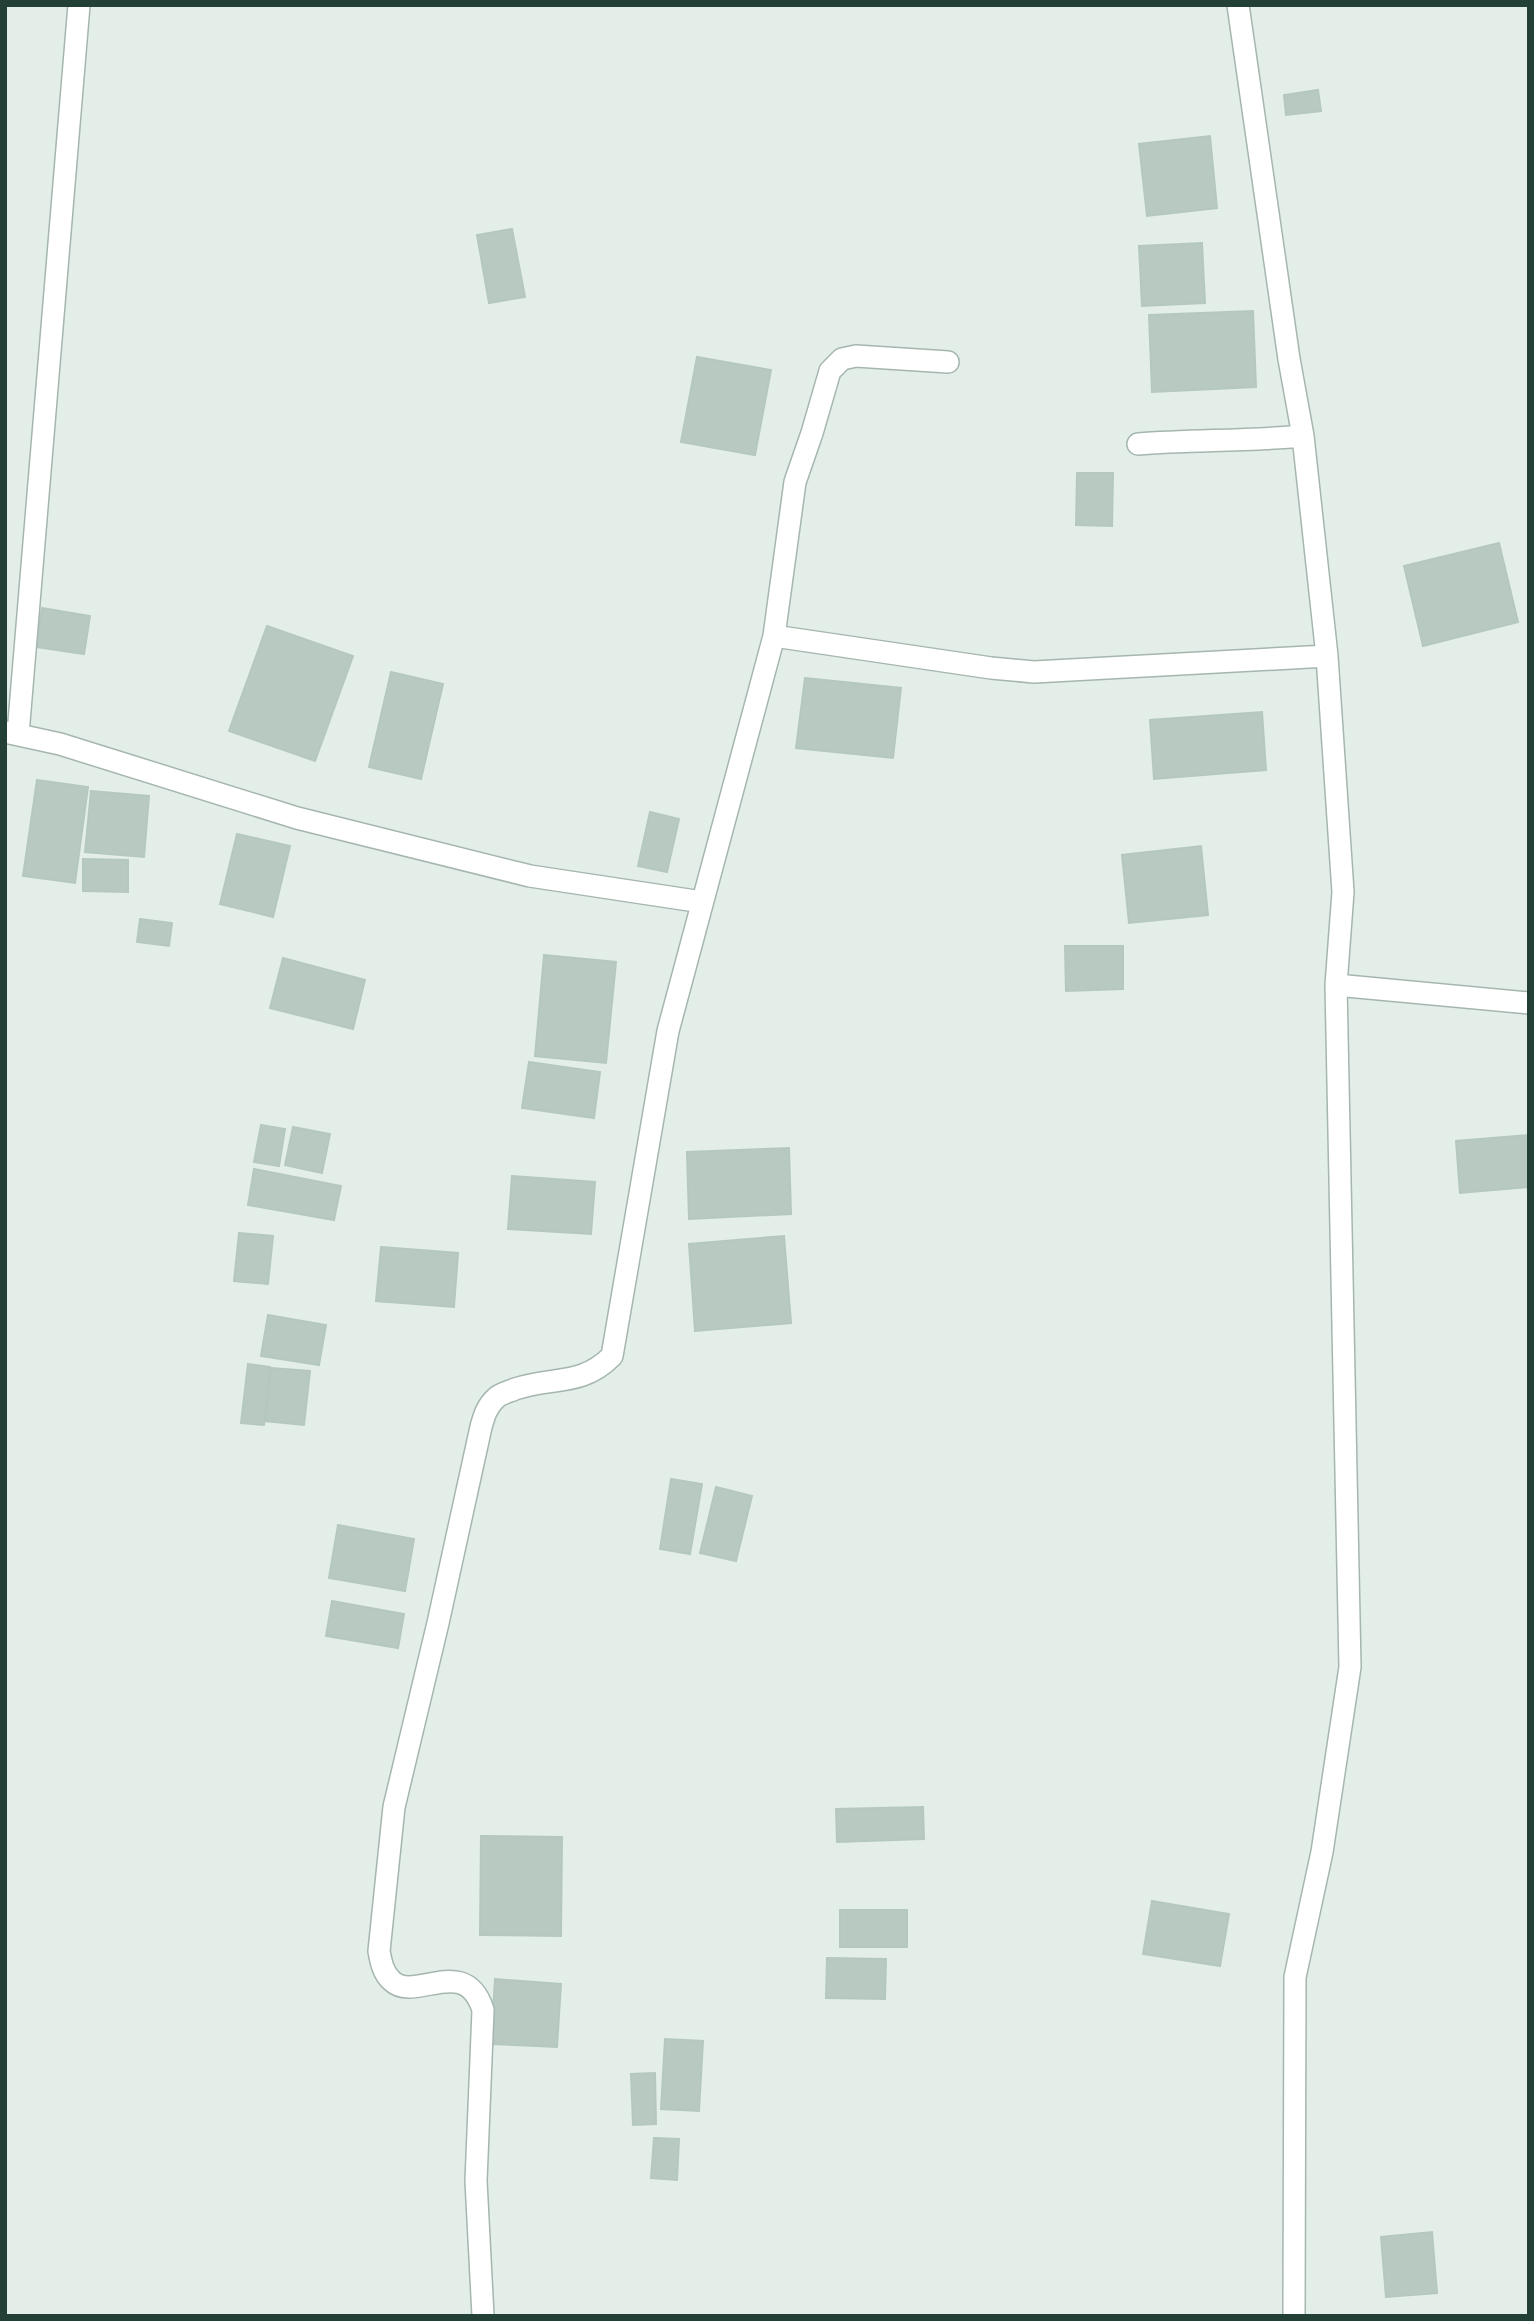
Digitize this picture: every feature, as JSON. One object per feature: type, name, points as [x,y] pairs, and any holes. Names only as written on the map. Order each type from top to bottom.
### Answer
[{"type":"street","points":[[79,5],[12,733],[60,744],[298,818],[530,877],[702,902]]},
{"type":"street","points":[[1238,5],[1289,359],[1303,436],[1326,656],[1343,891],[1336,985],[1350,1667],[1322,1852],[1295,1977],[1294,2316]]},
{"type":"street","points":[[484,2316],[477,2182],[482,2010],[479,1999],[453,1980],[404,1987],[393,1983],[383,1970],[379,1951],[394,1807],[481,1427],[487,1408],[498,1395],[525,1386],[582,1376],[598,1369],[612,1356],[668,1031],[774,636],[795,482],[813,433],[830,371],[842,359],[856,356],[948,362]]},
{"type":"street","points":[[1138,444],[1249,441],[1303,436]]},
{"type":"street","points":[[774,636],[1034,672],[1326,656]]},
{"type":"street","points":[[1336,985],[1529,1003]]},
{"type":"building","points":[[1318,90],[1321,111],[1286,115],[1284,95]]},
{"type":"building","points":[[1210,136],[1217,208],[1147,216],[1139,144]]},
{"type":"building","points":[[512,229],[525,297],[489,303],[477,235]]},
{"type":"building","points":[[1202,243],[1205,303],[1142,306],[1139,246]]},
{"type":"building","points":[[1253,311],[1256,387],[1152,392],[1149,315]]},
{"type":"building","points":[[697,357],[771,370],[755,455],[681,442]]},
{"type":"building","points":[[1077,473],[1113,473],[1112,526],[1076,525]]},
{"type":"building","points":[[1499,543],[1518,622],[1423,646],[1404,566]]},
{"type":"building","points":[[42,608],[90,616],[84,654],[36,647]]},
{"type":"building","points":[[267,626],[353,656],[315,761],[229,731]]},
{"type":"building","points":[[391,672],[443,684],[421,779],[369,767]]},
{"type":"building","points":[[805,678],[901,688],[893,758],[796,748]]},
{"type":"building","points":[[1262,712],[1266,770],[1154,779],[1150,720]]},
{"type":"building","points":[[37,780],[88,787],[75,883],[23,876]]},
{"type":"building","points":[[91,791],[149,796],[144,857],[85,852]]},
{"type":"building","points":[[650,812],[679,819],[667,872],[638,866]]},
{"type":"building","points":[[237,834],[290,846],[273,917],[220,904]]},
{"type":"building","points":[[1201,846],[1208,915],[1129,923],[1122,855]]},
{"type":"building","points":[[83,859],[128,860],[128,892],[83,891]]},
{"type":"building","points":[[140,919],[172,923],[169,946],[137,942]]},
{"type":"building","points":[[1065,946],[1123,946],[1123,989],[1066,991]]},
{"type":"building","points":[[544,955],[616,962],[606,1063],[535,1056]]},
{"type":"building","points":[[283,958],[365,980],[353,1029],[270,1008]]},
{"type":"building","points":[[529,1062],[600,1072],[594,1118],[522,1108]]},
{"type":"building","points":[[261,1125],[285,1129],[279,1166],[254,1162]]},
{"type":"building","points":[[293,1127],[330,1134],[322,1173],[285,1165]]},
{"type":"building","points":[[1529,1135],[1529,1187],[1460,1193],[1456,1141]]},
{"type":"building","points":[[789,1148],[791,1214],[689,1219],[687,1152]]},
{"type":"building","points":[[254,1169],[341,1186],[334,1220],[248,1205]]},
{"type":"building","points":[[512,1176],[595,1182],[591,1234],[508,1229]]},
{"type":"building","points":[[239,1233],[273,1236],[268,1284],[234,1281]]},
{"type":"building","points":[[784,1236],[791,1323],[695,1331],[689,1244]]},
{"type":"building","points":[[381,1247],[458,1253],[454,1307],[376,1301]]},
{"type":"building","points":[[268,1315],[326,1325],[319,1365],[261,1356]]},
{"type":"building","points":[[248,1364],[270,1367],[264,1425],[241,1423]]},
{"type":"building","points":[[271,1368],[310,1371],[304,1425],[265,1421]]},
{"type":"building","points":[[671,1479],[702,1484],[690,1554],[660,1549]]},
{"type":"building","points":[[716,1487],[752,1496],[736,1561],[700,1553]]},
{"type":"building","points":[[338,1525],[414,1539],[405,1591],[329,1578]]},
{"type":"building","points":[[332,1601],[404,1614],[398,1648],[326,1636]]},
{"type":"building","points":[[923,1807],[924,1839],[837,1842],[836,1809]]},
{"type":"building","points":[[481,1836],[562,1837],[561,1936],[480,1935]]},
{"type":"building","points":[[1152,1901],[1229,1914],[1220,1966],[1143,1954]]},
{"type":"building","points":[[840,1910],[907,1910],[907,1947],[840,1947]]},
{"type":"building","points":[[827,1958],[886,1959],[885,1999],[826,1998]]},
{"type":"building","points":[[495,1979],[561,1984],[557,2047],[491,2044]]},
{"type":"building","points":[[665,2039],[703,2041],[699,2111],[661,2109]]},
{"type":"building","points":[[655,2073],[656,2124],[633,2125],[631,2074]]},
{"type":"building","points":[[654,2138],[679,2139],[677,2180],[651,2178]]},
{"type":"building","points":[[1432,2232],[1437,2293],[1386,2297],[1381,2237]]}]
